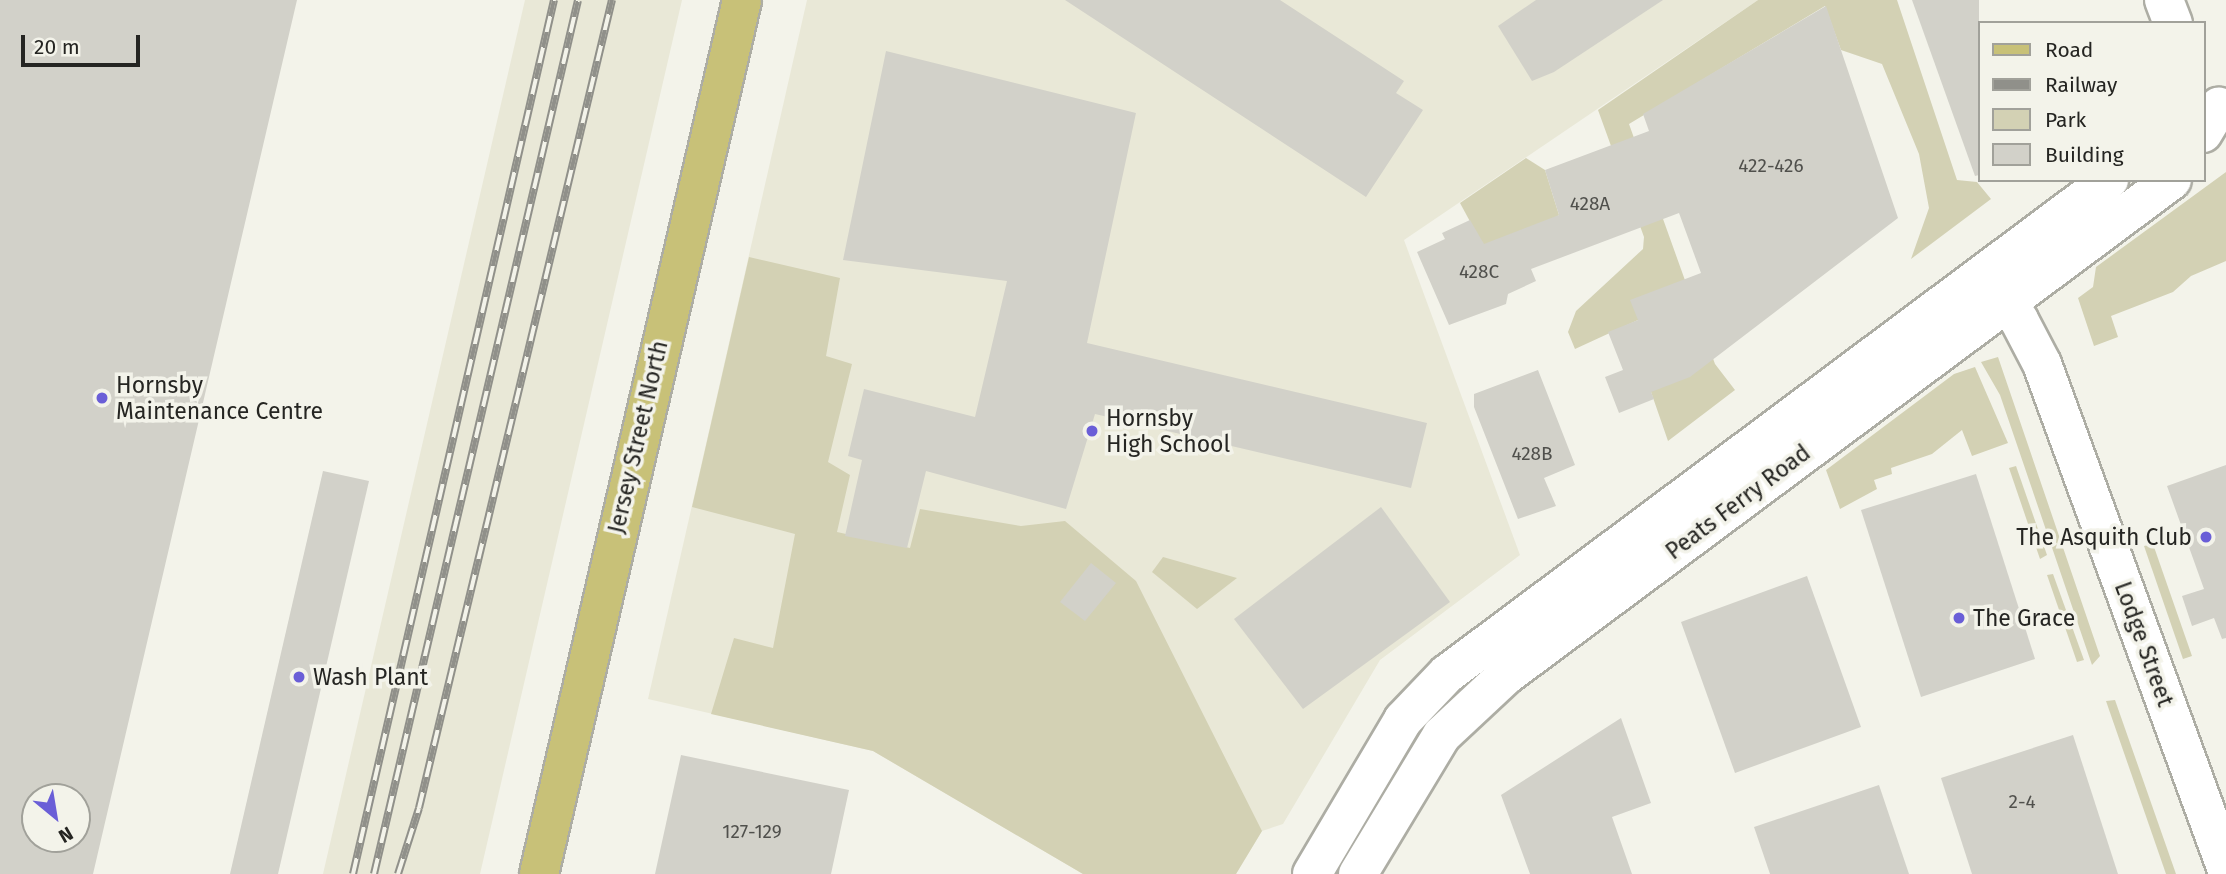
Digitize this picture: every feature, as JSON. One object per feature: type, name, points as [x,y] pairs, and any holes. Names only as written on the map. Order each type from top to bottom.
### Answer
[{"type":"main road","name":"Jersey Street North","points":[[539,874],[742,0]]},
{"type":"main road","points":[[2164,0],[2172,21]]},
{"type":"main road","name":"Peats Ferry Road","points":[[1358,874],[1428,755],[1468,708],[1996,288],[2107,182]]},
{"type":"main road","name":"Peats Ferry Road","points":[[1312,874],[1403,720],[1447,674],[1996,288],[2169,182]]},
{"type":"main road","name":"Lodge Street","points":[[1996,288],[2042,365],[2226,867]]},
{"type":"shaded area","points":[[525,0],[682,0],[480,874],[323,874]]},
{"type":"shaded area","name":"Hornsby High School","points":[[807,0],[1758,0],[1404,240],[1520,555],[1380,660],[1283,824],[1262,831],[1236,874],[1083,874],[873,751],[648,699]]},
{"type":"green space","points":[[1758,0],[1897,0],[1957,180],[1977,182],[1991,199],[1911,259],[1929,208],[1919,154],[1882,64],[1841,50],[1825,6],[1629,124],[1715,364],[1735,390],[1668,441],[1651,392],[1638,320],[1575,349],[1568,332],[1576,311],[1643,249],[1644,237],[1598,110]]},
{"type":"green space","points":[[1526,158],[1545,170],[1559,215],[1492,262],[1460,203]]},
{"type":"green space","points":[[2226,172],[2226,261],[2191,276],[2173,292],[2111,316],[2118,337],[2094,346],[2078,298],[2093,287],[2096,267]]},
{"type":"green space","points":[[749,257],[840,278],[826,356],[852,364],[828,462],[850,475],[837,532],[910,548],[920,509],[1021,526],[1065,521],[1136,581],[1262,831],[1236,874],[1083,874],[873,751],[711,714],[734,638],[773,648],[795,534],[692,507]]},
{"type":"green space","points":[[1998,357],[2100,656],[2092,665],[2000,395],[1981,362]]},
{"type":"green space","points":[[1975,367],[2008,443],[1972,456],[1962,430],[1932,454],[1891,468],[1892,474],[1874,480],[1877,489],[1840,509],[1826,470],[1954,374]]},
{"type":"green space","points":[[2016,466],[2047,555],[2040,559],[2009,468]]},
{"type":"green space","points":[[2153,544],[2192,656],[2183,659],[2144,546]]},
{"type":"green space","points":[[1163,557],[1237,578],[1197,609],[1152,572]]},
{"type":"green space","points":[[2053,574],[2084,660],[2077,662],[2047,575]]},
{"type":"green space","points":[[2115,700],[2176,874],[2166,874],[2106,701]]},
{"type":"building","name":"Hornsby Maintenance Centre","points":[[0,0],[297,0],[93,874],[0,874]]},
{"type":"building","points":[[1065,0],[1280,0],[1404,81],[1396,93],[1423,110],[1366,197]]},
{"type":"building","points":[[1536,0],[1663,0],[1554,72],[1532,81],[1498,26]]},
{"type":"building","points":[[1912,0],[1979,0],[1978,175],[1975,176]]},
{"type":"building","points":[[1826,6],[1898,218],[1690,377],[1651,392],[1654,399],[1619,413],[1605,377],[1623,370],[1608,332],[1638,320],[1630,300],[1701,273],[1679,213],[1531,269],[1536,281],[1508,294],[1506,304],[1449,325],[1417,252],[1445,239],[1442,233],[1470,220],[1484,244],[1559,215],[1545,170],[1649,131],[1643,114]]},
{"type":"building","points":[[886,51],[1136,113],[1087,343],[1427,423],[1411,488],[1095,414],[1066,509],[926,471],[907,548],[845,536],[862,460],[848,456],[864,389],[975,417],[1007,281],[843,260]]},
{"type":"building","points":[[1538,370],[1575,465],[1544,478],[1556,506],[1518,519],[1474,407],[1474,394]]},
{"type":"building","name":"The Asquith Club","points":[[2226,465],[2226,638],[2222,639],[2214,618],[2192,626],[2182,596],[2204,589],[2167,486]]},
{"type":"building","name":"Wash Plant","points":[[323,471],[369,481],[278,874],[230,874]]},
{"type":"building","name":"The Grace","points":[[1976,474],[2035,659],[1921,697],[1861,510]]},
{"type":"building","points":[[1381,507],[1450,602],[1303,709],[1234,619]]},
{"type":"building","points":[[1091,563],[1116,583],[1085,621],[1060,602]]},
{"type":"building","points":[[1807,576],[1861,727],[1735,773],[1681,622]]},
{"type":"building","points":[[1621,718],[1651,803],[1612,817],[1632,874],[1530,874],[1501,795]]},
{"type":"building","points":[[2073,735],[2118,874],[1972,874],[1941,778]]},
{"type":"building","points":[[681,755],[849,790],[831,874],[655,874]]},
{"type":"building","points":[[1879,785],[1909,874],[1770,874],[1754,827]]},
{"type":"railway","points":[[353,874],[554,0]]},
{"type":"railway","points":[[374,874],[578,0]]},
{"type":"railway","points":[[398,874],[419,808],[612,0]]},
{"type":"place","name":"Hornsby Maintenance Centre","points":[[102,398]]},
{"type":"place","name":"Hornsby High School","points":[[1092,431]]},
{"type":"place","name":"The Asquith Club","points":[[2206,537]]},
{"type":"place","name":"The Grace","points":[[1959,618]]},
{"type":"place","name":"Wash Plant","points":[[299,677]]}]
